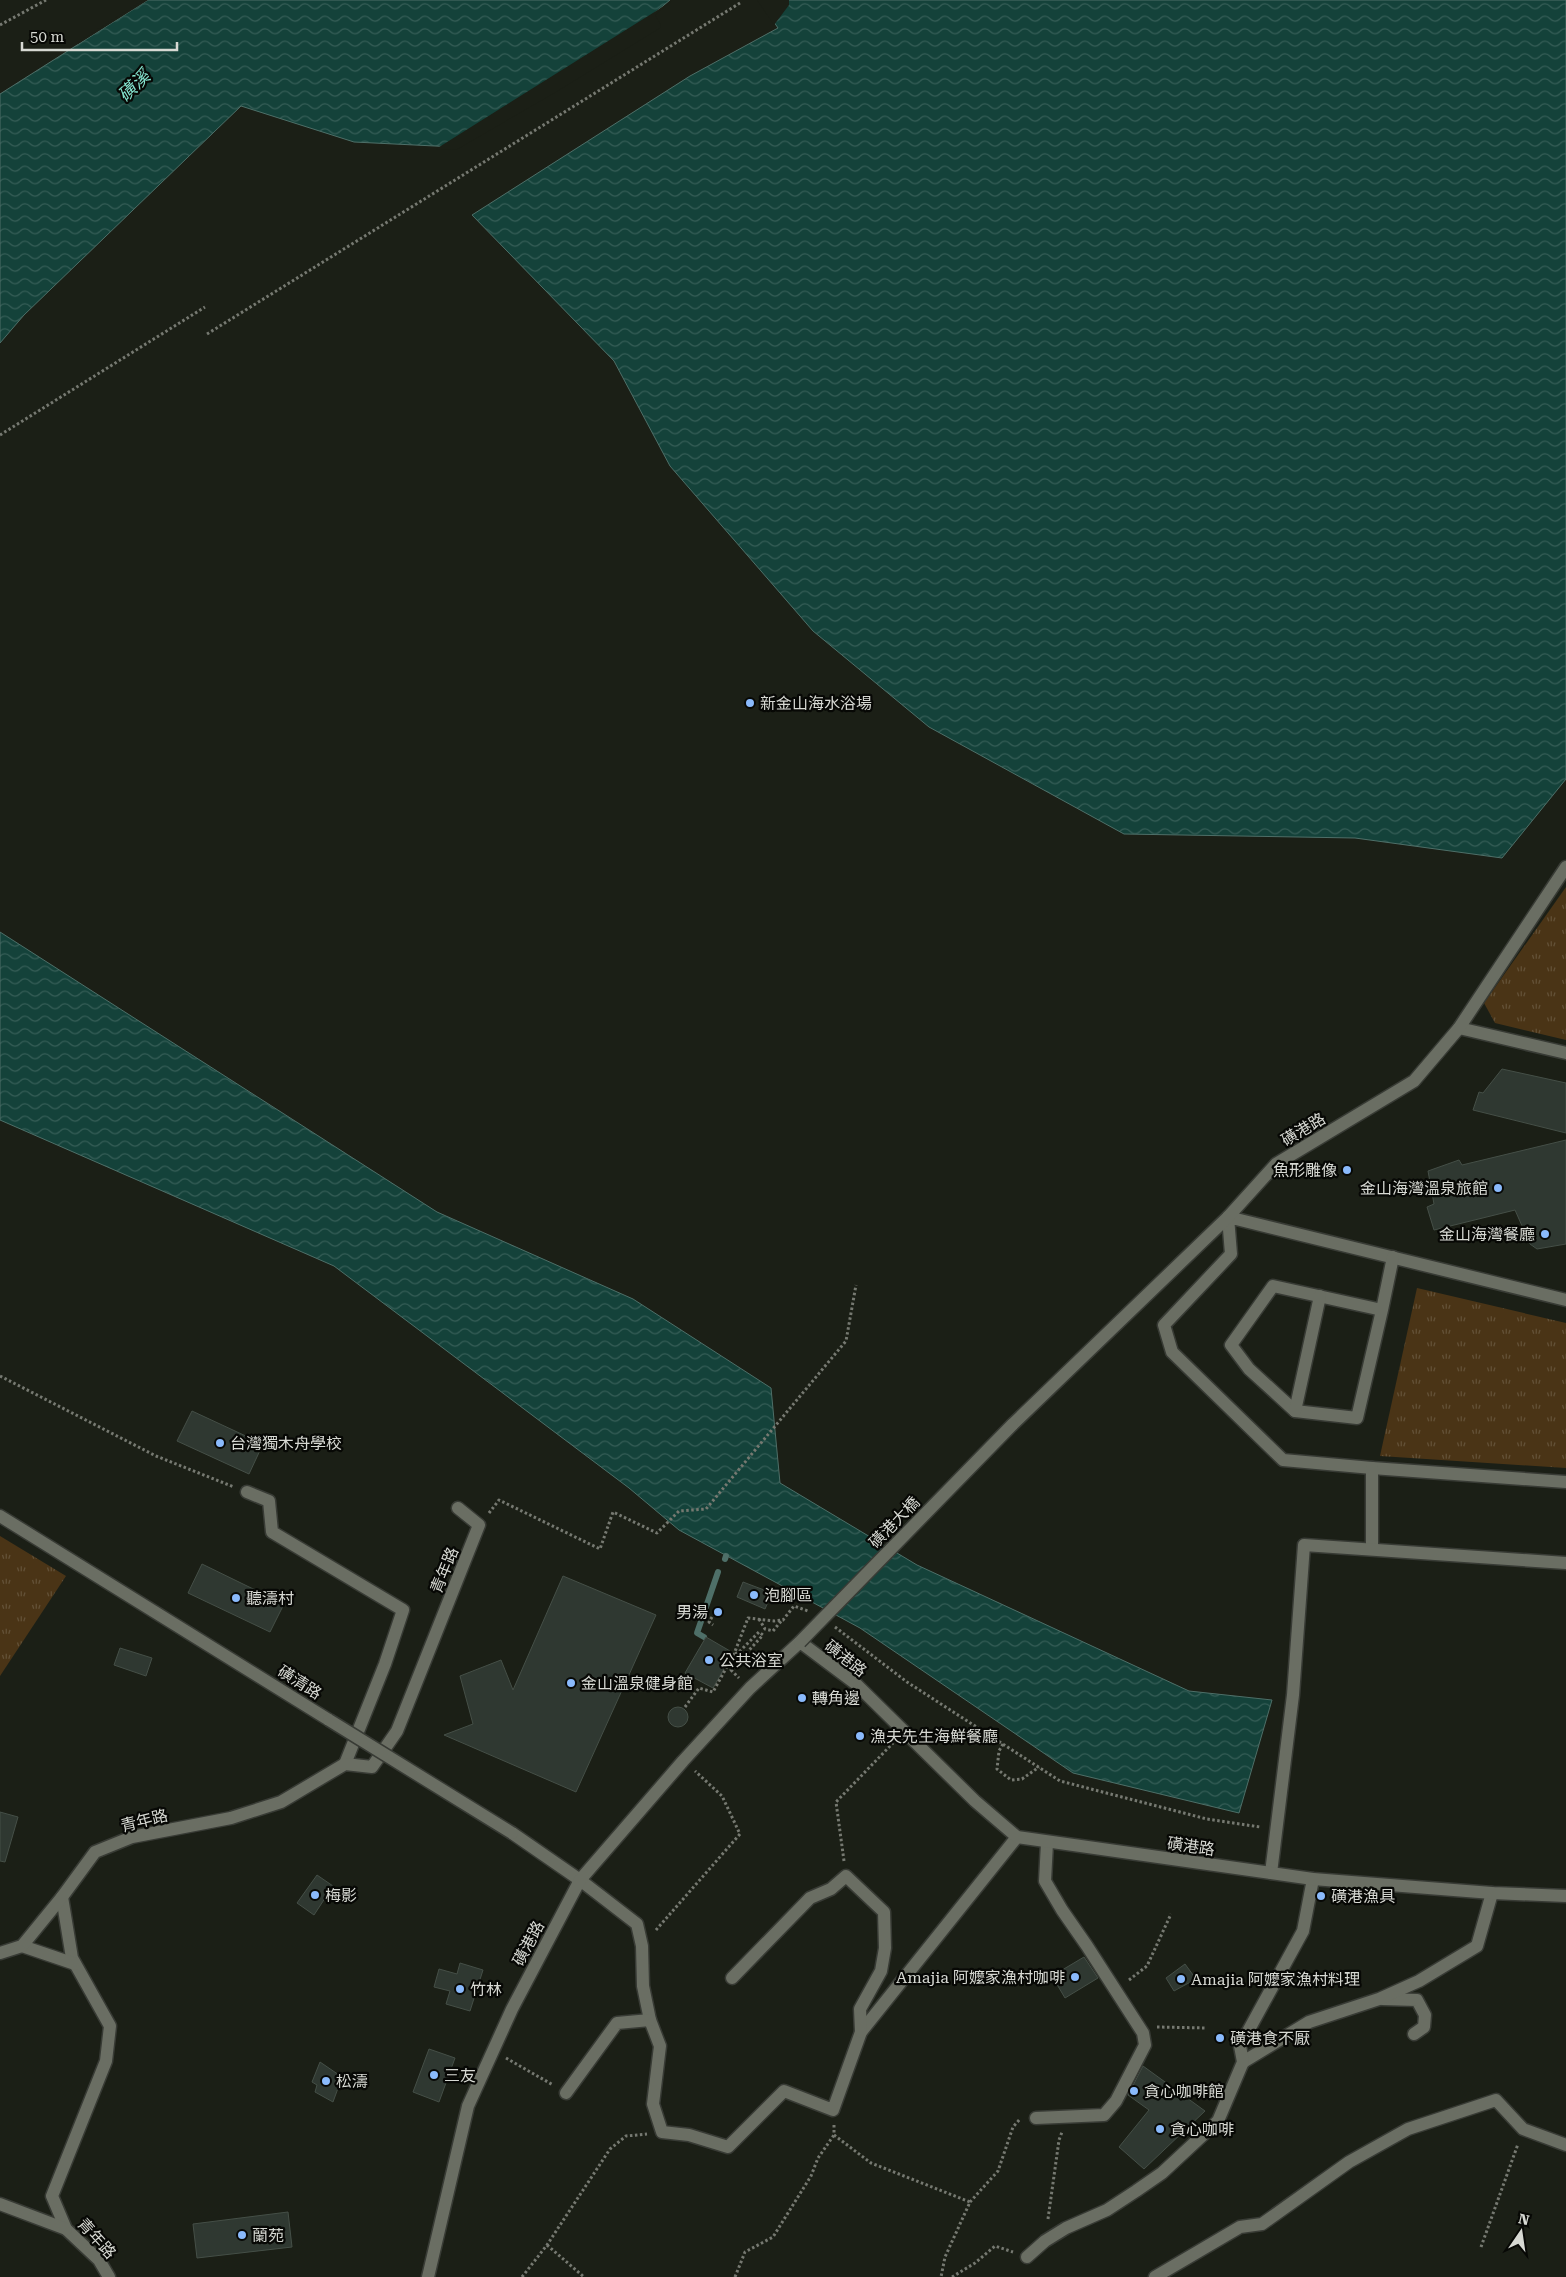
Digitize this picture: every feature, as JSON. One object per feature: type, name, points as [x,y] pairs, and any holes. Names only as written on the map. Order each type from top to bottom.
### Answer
[{"type":"street","name":"磺港路","points":[[1012,1425],[1228,1217],[1276,1164],[1414,1081],[1459,1028],[1566,867]]},
{"type":"street","points":[[1459,1028],[1566,1053]]},
{"type":"street","points":[[1566,1300],[1228,1217],[1231,1254],[1164,1325],[1172,1352],[1284,1460],[1566,1482]]},
{"type":"street","points":[[1382,1310],[1273,1286],[1231,1345],[1249,1370],[1295,1411],[1356,1418],[1382,1310],[1393,1258]]},
{"type":"street","points":[[1295,1411],[1320,1296]]},
{"type":"street","name":"磺港大橋","points":[[800,1642],[1012,1425]]},
{"type":"street","points":[[1372,1468],[1372,1549]]},
{"type":"street","points":[[247,1492],[269,1501],[272,1532],[403,1610],[385,1664],[345,1764]]},
{"type":"street","points":[[458,1508],[479,1526]]},
{"type":"street","name":"磺清路","points":[[0,1516],[512,1833],[580,1880],[636,1924],[642,1946],[643,1986],[650,2020],[660,2046],[653,2104],[662,2132]]},
{"type":"street","name":"青年路","points":[[109,2277],[99,2260],[66,2229],[52,2196],[106,2061],[110,2026],[72,1958],[62,1898],[95,1852],[132,1837],[231,1818],[281,1802],[345,1764],[372,1766],[397,1730],[479,1526]]},
{"type":"street","points":[[1271,1873],[1294,1695],[1304,1545],[1566,1563]]},
{"type":"street","name":"磺港路","points":[[428,2277],[468,2106],[512,2009],[580,1880],[683,1761],[750,1688],[800,1642],[856,1684],[975,1801],[1017,1837],[1047,1843],[1313,1879],[1492,1893],[1566,1896]]},
{"type":"street","points":[[662,2132],[689,2135],[728,2147],[784,2091],[833,2110],[861,2032],[1017,1837]]},
{"type":"street","points":[[1036,2118],[1104,2115],[1116,2101],[1145,2045],[1143,2033],[1045,1881],[1047,1843]]},
{"type":"street","points":[[732,1978],[810,1898],[831,1889],[846,1876],[884,1912],[885,1948],[881,1971],[860,2009],[861,2032]]},
{"type":"street","points":[[1027,2257],[1045,2241],[1107,2210],[1162,2172],[1218,2121],[1243,2062],[1240,2046],[1303,1931],[1313,1879]]},
{"type":"street","points":[[1243,2062],[1309,2022],[1379,1999],[1419,1981],[1477,1946],[1492,1893]]},
{"type":"street","points":[[0,1954],[22,1946],[62,1898]]},
{"type":"street","points":[[22,1946],[75,1964]]},
{"type":"street","points":[[1379,1999],[1417,2000],[1425,2015],[1424,2027],[1414,2034]]},
{"type":"street","points":[[566,2093],[616,2023],[650,2020]]},
{"type":"street","points":[[1156,2277],[1240,2227],[1262,2224],[1349,2162],[1408,2129],[1496,2100],[1522,2129],[1566,2145]]},
{"type":"street","points":[[0,2204],[66,2229]]},
{"type":"path","points":[[0,25],[46,0]]},
{"type":"path","points":[[207,334],[740,3]]},
{"type":"path","points":[[0,435],[205,307]]},
{"type":"path","points":[[479,1526],[499,1500],[600,1549],[613,1512],[657,1533],[679,1511],[706,1509],[846,1341],[856,1286]]},
{"type":"path","points":[[0,1376],[156,1456],[247,1492]]},
{"type":"path","points":[[758,1619],[765,1629],[773,1631],[794,1606],[813,1614]]},
{"type":"path","points":[[712,1617],[709,1622],[713,1625]]},
{"type":"path","points":[[685,1707],[699,1688],[713,1692],[734,1654],[748,1618],[783,1620]]},
{"type":"path","points":[[830,1624],[846,1633],[907,1682],[1060,1781],[1206,1819],[1277,1829]]},
{"type":"path","points":[[734,1654],[740,1651],[759,1632],[763,1636],[731,1670],[736,1675]]},
{"type":"path","points":[[846,1876],[836,1802],[904,1732]]},
{"type":"path","points":[[1003,1744],[999,1751],[997,1769],[1011,1780],[1022,1779],[1039,1767]]},
{"type":"path","points":[[642,1946],[740,1834],[722,1796],[683,1761]]},
{"type":"path","points":[[1116,1990],[1147,1966],[1171,1914]]},
{"type":"path","points":[[1143,2033],[1156,2027],[1207,2028]]},
{"type":"path","points":[[494,2050],[566,2093]]},
{"type":"path","points":[[735,2277],[745,2252],[773,2237],[811,2176],[818,2158],[834,2135],[833,2110]]},
{"type":"path","points":[[1045,2241],[1059,2140],[1068,2117]]},
{"type":"path","points":[[941,2277],[945,2257],[970,2202],[998,2171],[1013,2127],[1020,2118],[1036,2118]]},
{"type":"path","points":[[1481,2246],[1522,2129]]},
{"type":"path","points":[[522,2277],[547,2245],[610,2149],[626,2136],[662,2132]]},
{"type":"path","points":[[834,2135],[871,2163],[970,2202]]},
{"type":"path","points":[[547,2245],[584,2277]]},
{"type":"path","points":[[952,2277],[975,2263],[995,2246],[1027,2257]]},
{"type":"green space","points":[[1566,887],[1566,1040],[1495,1023],[1484,1003]]},
{"type":"green space","points":[[1417,1288],[1566,1323],[1566,1468],[1380,1456]]},
{"type":"green space","points":[[0,1536],[66,1576],[0,1676]]},
{"type":"water","name":"磺溪","points":[[148,0],[670,0],[652,15],[455,147],[354,142],[241,106],[24,315],[0,343],[0,94]]},
{"type":"water","points":[[759,0],[1566,0],[1566,779],[1502,858],[1355,838],[1124,834],[929,727],[813,631],[670,466],[614,361],[472,215],[690,76],[778,28]]},
{"type":"water","points":[[0,932],[437,1212],[633,1299],[771,1388],[780,1483],[917,1565],[1189,1691],[1272,1700],[1239,1813],[1073,1773],[860,1628],[679,1530],[629,1488],[334,1266],[0,1120]]},
{"type":"pier","points":[[143,0],[148,0],[78,44],[76,43]]},
{"type":"pier","points":[[757,0],[789,0],[789,5],[774,25]]},
{"type":"pier","points":[[672,1],[655,15],[661,25],[660,28],[556,92],[456,150],[436,149]]},
{"type":"building","points":[[1502,1069],[1566,1083],[1566,1133],[1473,1110],[1479,1092],[1483,1093]]},
{"type":"building","name":"金山海灣溫泉旅館","points":[[1566,1140],[1566,1244],[1537,1249],[1530,1244],[1515,1210],[1434,1230],[1427,1207],[1434,1204],[1428,1171],[1459,1160],[1462,1165]]},
{"type":"building","name":"台灣獨木舟學校","points":[[192,1411],[263,1444],[249,1474],[177,1441]]},
{"type":"building","name":"聽濤村","points":[[202,1564],[284,1604],[270,1632],[188,1593]]},
{"type":"building","name":"金山溫泉健身館","points":[[563,1576],[656,1615],[576,1792],[444,1735],[473,1724],[460,1676],[501,1660],[513,1690]]},
{"type":"building","name":"泡腳區","points":[[743,1582],[772,1593],[765,1609],[737,1597]]},
{"type":"building","name":"公共浴室","points":[[706,1637],[730,1651],[721,1668],[724,1669],[713,1688],[685,1673]]},
{"type":"building","points":[[120,1648],[152,1658],[146,1676],[114,1665]]},
{"type":"building","points":[[678,1707],[685,1710],[688,1717],[685,1724],[678,1727],[671,1724],[668,1717],[671,1710]]},
{"type":"building","points":[[0,1812],[18,1817],[5,1862],[0,1861]]},
{"type":"building","name":"梅影","points":[[317,1875],[333,1886],[314,1915],[297,1903]]},
{"type":"building","name":"Amajia 阿嬤家漁村咖啡","points":[[1084,1957],[1098,1978],[1065,1998],[1052,1976]]},
{"type":"building","name":"竹林","points":[[460,1963],[483,1970],[470,2011],[446,2004],[450,1991],[434,1987],[439,1969],[457,1974]]},
{"type":"building","name":"Amajia 阿嬤家漁村料理","points":[[1185,1964],[1196,1979],[1174,1991],[1166,1978]]},
{"type":"building","name":"三友","points":[[429,2049],[455,2058],[439,2102],[413,2092]]},
{"type":"building","name":"松濤","points":[[320,2062],[342,2077],[333,2102],[315,2092],[317,2085],[312,2082]]},
{"type":"building","name":"貪心咖啡","points":[[1143,2066],[1205,2111],[1144,2169],[1119,2147],[1149,2110],[1128,2095]]},
{"type":"building","name":"蘭苑","points":[[288,2212],[292,2247],[197,2258],[193,2224]]},
{"type":"waterway","points":[[704,1637],[697,1633],[718,1572]]},
{"type":"place","name":"新金山海水浴場","points":[[750,703]]},
{"type":"place","name":"魚形雕像","points":[[1347,1170]]},
{"type":"place","name":"金山海灣溫泉旅館","points":[[1498,1188]]},
{"type":"place","name":"金山海灣餐廳","points":[[1545,1234]]},
{"type":"place","name":"台灣獨木舟學校","points":[[220,1443]]},
{"type":"place","name":"泡腳區","points":[[754,1595]]},
{"type":"place","name":"聽濤村","points":[[236,1598]]},
{"type":"place","name":"男湯","points":[[718,1612]]},
{"type":"place","name":"公共浴室","points":[[709,1660]]},
{"type":"place","name":"金山溫泉健身館","points":[[571,1683]]},
{"type":"place","name":"轉角邊","points":[[802,1698]]},
{"type":"place","name":"漁夫先生海鮮餐廳","points":[[860,1736]]},
{"type":"place","name":"梅影","points":[[315,1895]]},
{"type":"place","name":"磺港漁具","points":[[1321,1896]]},
{"type":"place","name":"Amajia 阿嬤家漁村咖啡","points":[[1075,1977]]},
{"type":"place","name":"Amajia 阿嬤家漁村料理","points":[[1181,1979]]},
{"type":"place","name":"竹林","points":[[460,1989]]},
{"type":"place","name":"磺港食不厭","points":[[1220,2038]]},
{"type":"place","name":"三友","points":[[434,2075]]},
{"type":"place","name":"松濤","points":[[326,2081]]},
{"type":"place","name":"貪心咖啡館","points":[[1134,2091]]},
{"type":"place","name":"貪心咖啡","points":[[1160,2129]]},
{"type":"place","name":"蘭苑","points":[[242,2235]]}]
